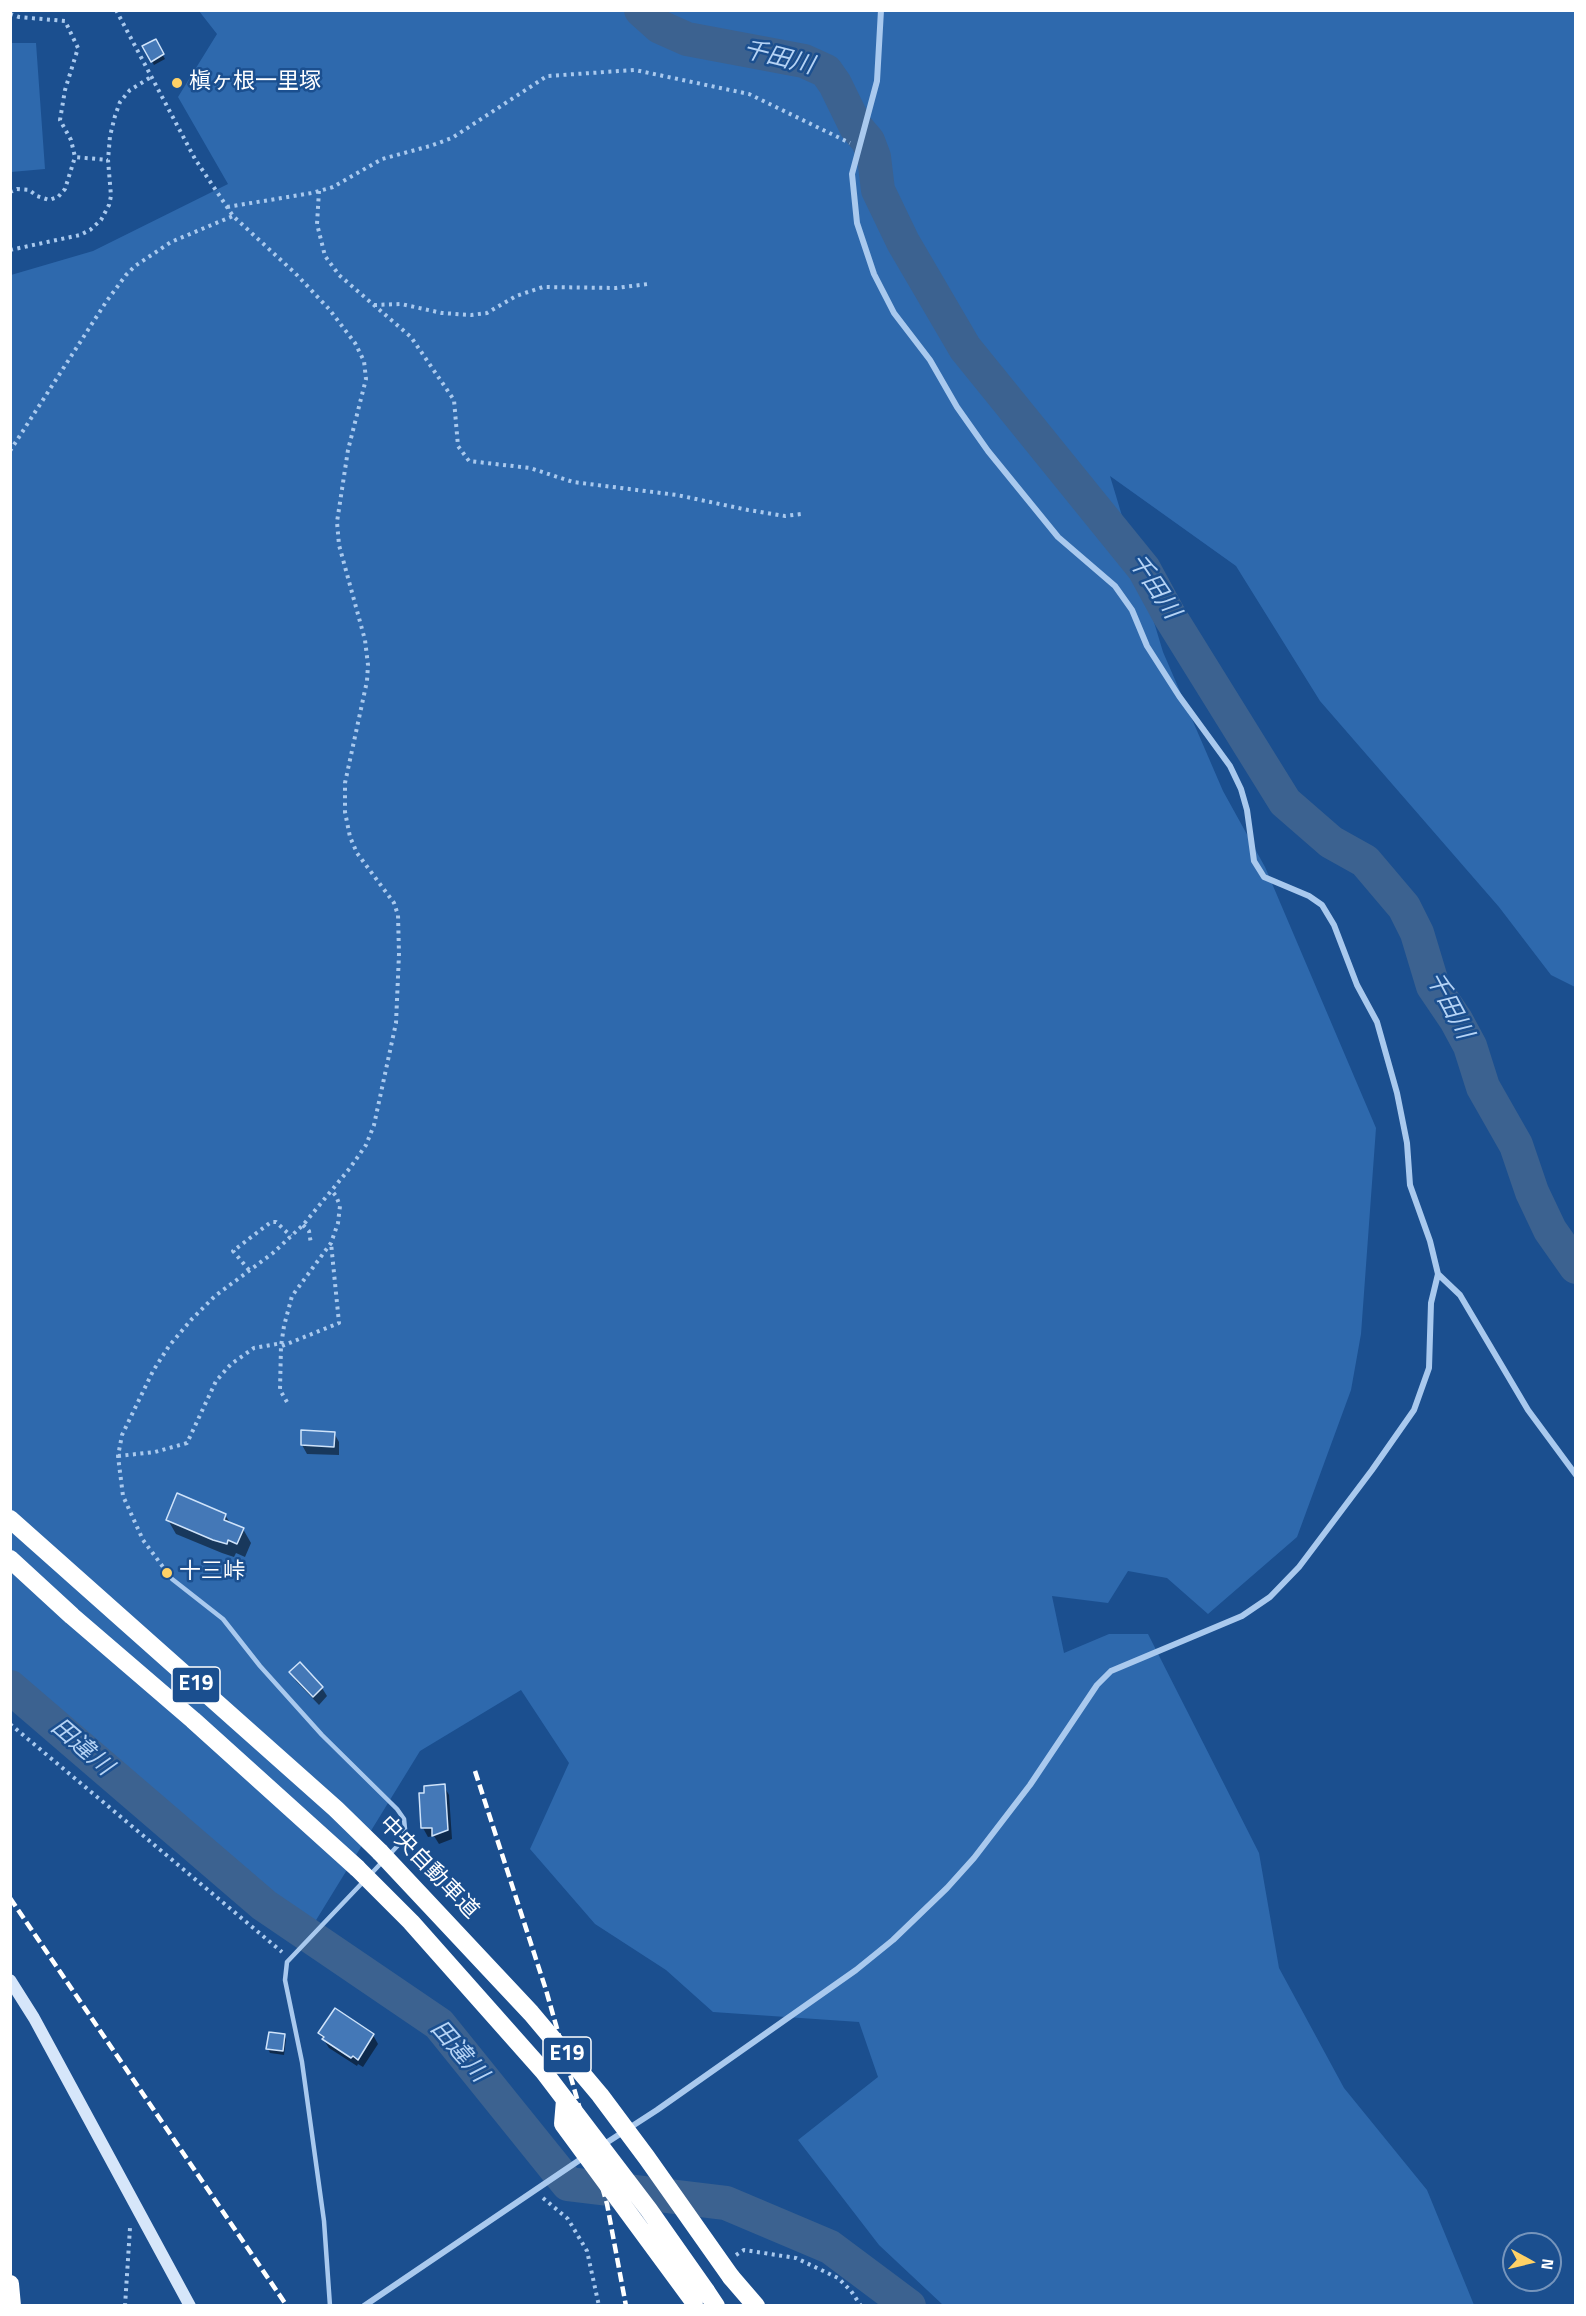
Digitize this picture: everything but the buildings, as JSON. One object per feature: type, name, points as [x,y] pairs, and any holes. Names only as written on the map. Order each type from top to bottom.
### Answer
[{"type":"highway","name":"中央自動車道","points":[[10,1519],[336,1809],[380,1852],[531,2013],[600,2094],[749,2306]]},
{"type":"highway","name":"E19","points":[[10,1559],[357,1868],[411,1922],[537,2063],[649,2210],[703,2301]]},
{"type":"highway","points":[[730,2277],[756,2306]]},
{"type":"highway","points":[[10,2284],[12,2306]]},
{"type":"street","points":[[364,2306],[657,2110],[838,1983],[893,1940],[947,1888],[974,1858],[1029,1785],[1091,1692],[1111,1671],[1242,1616],[1270,1597],[1286,1581],[1366,1479],[1414,1410],[1428,1368],[1431,1303],[1438,1274],[1430,1242],[1410,1185],[1407,1143],[1380,1032],[1357,985],[1334,925],[1322,905],[1309,896],[1264,877],[1254,861],[1247,810],[1241,789],[1230,766],[1179,696],[1147,646],[1132,610],[1114,586],[1041,519],[981,442],[957,407],[930,360],[894,313],[874,273],[857,223],[852,174],[877,81],[881,10]]},
{"type":"street","points":[[1438,1274],[1460,1295],[1528,1410],[1575,1475]]},
{"type":"street","points":[[10,1980],[34,2018],[190,2306]]},
{"type":"lane","points":[[172,1579],[223,1619],[260,1666],[314,1727],[397,1809],[404,1819],[405,1829],[402,1841],[287,1962],[285,1980],[302,2062],[324,2221],[330,2306]]},
{"type":"path","points":[[116,10],[195,159],[233,216],[295,273],[329,309],[355,343],[364,361],[366,378],[348,450],[337,522],[339,545],[365,640],[368,665],[367,681],[345,783],[345,812],[350,837],[357,853],[394,903],[398,915],[399,977],[396,1023],[374,1125],[366,1145],[303,1225],[215,1296],[169,1346],[138,1400],[122,1436],[118,1456],[123,1496],[143,1540],[172,1579]]},
{"type":"path","points":[[10,14],[19,17],[65,21],[78,48],[65,90],[60,120],[71,140],[75,157],[65,189],[58,197],[49,200],[29,190],[17,189],[10,192]]},
{"type":"path","points":[[227,207],[333,188],[382,159],[452,138],[547,76],[636,69],[749,94],[858,147]]},
{"type":"path","points":[[10,250],[80,235],[101,220],[110,205],[108,160],[110,136],[120,102],[130,90],[151,77]]},
{"type":"path","points":[[75,157],[108,160]]},
{"type":"path","points":[[319,191],[317,224],[325,256],[339,275],[411,337],[454,400],[458,446],[468,461],[530,468],[573,482],[676,495],[785,516],[801,514]]},
{"type":"path","points":[[10,451],[106,302],[126,275],[135,266],[171,242],[233,216]]},
{"type":"path","points":[[374,305],[401,304],[442,313],[471,315],[487,313],[516,296],[543,287],[616,288],[648,284]]},
{"type":"path","points":[[287,1402],[280,1390],[281,1345],[292,1296],[331,1243],[338,1223],[340,1206],[332,1191]]},
{"type":"path","points":[[249,1270],[233,1251],[271,1222],[276,1222],[291,1236]]},
{"type":"path","points":[[303,1225],[309,1231],[311,1244]]},
{"type":"path","points":[[118,1456],[155,1452],[187,1443],[216,1380],[231,1364],[254,1348],[281,1345],[339,1323],[331,1243]]},
{"type":"path","points":[[10,1724],[292,1956]]},
{"type":"path","points":[[533,2191],[568,2219],[579,2236],[587,2251],[599,2306]]},
{"type":"path","points":[[125,2306],[130,2227]]},
{"type":"path","points":[[735,2256],[744,2250],[796,2258],[838,2278],[861,2306]]},
{"type":"shaded area","points":[[199,11],[1575,11],[1575,987],[1551,975],[1499,907],[1320,701],[1236,566],[1110,476],[1163,652],[1223,791],[1265,867],[1376,1128],[1361,1334],[1351,1390],[1297,1537],[1208,1614],[1167,1578],[1128,1571],[1108,1603],[1052,1596],[1064,1653],[1109,1634],[1148,1634],[1259,1853],[1279,1968],[1344,2088],[1427,2190],[1474,2305],[943,2305],[879,2245],[798,2140],[878,2077],[859,2022],[713,2012],[666,1970],[595,1924],[530,1849],[569,1763],[521,1690],[420,1751],[310,1930],[227,1862],[11,1671],[11,275],[93,251],[228,184],[178,97],[217,34]]},
{"type":"shaded area","points":[[11,43],[36,43],[45,169],[11,172]]},
{"type":"waterway","name":"千田川","points":[[641,10],[660,27],[687,39],[804,61],[826,71],[856,127],[868,141],[874,157],[878,190],[903,242],[965,348],[1144,569],[1169,615],[1285,802],[1331,842],[1365,861],[1404,907],[1417,933],[1433,986],[1470,1046],[1483,1087],[1516,1145],[1532,1192],[1550,1230],[1576,1267]]},
{"type":"waterway","name":"田違川","points":[[10,1687],[264,1905],[439,2024],[568,2184],[726,2203],[830,2247],[909,2306]]},
{"type":"railway","points":[[475,1771],[546,1990],[607,2204],[626,2306]]},
{"type":"railway","points":[[10,1898],[287,2306]]},
{"type":"place","name":"槇ヶ根一里塚","points":[[177,83]]},
{"type":"place","name":"十三峠","points":[[167,1573]]}]
